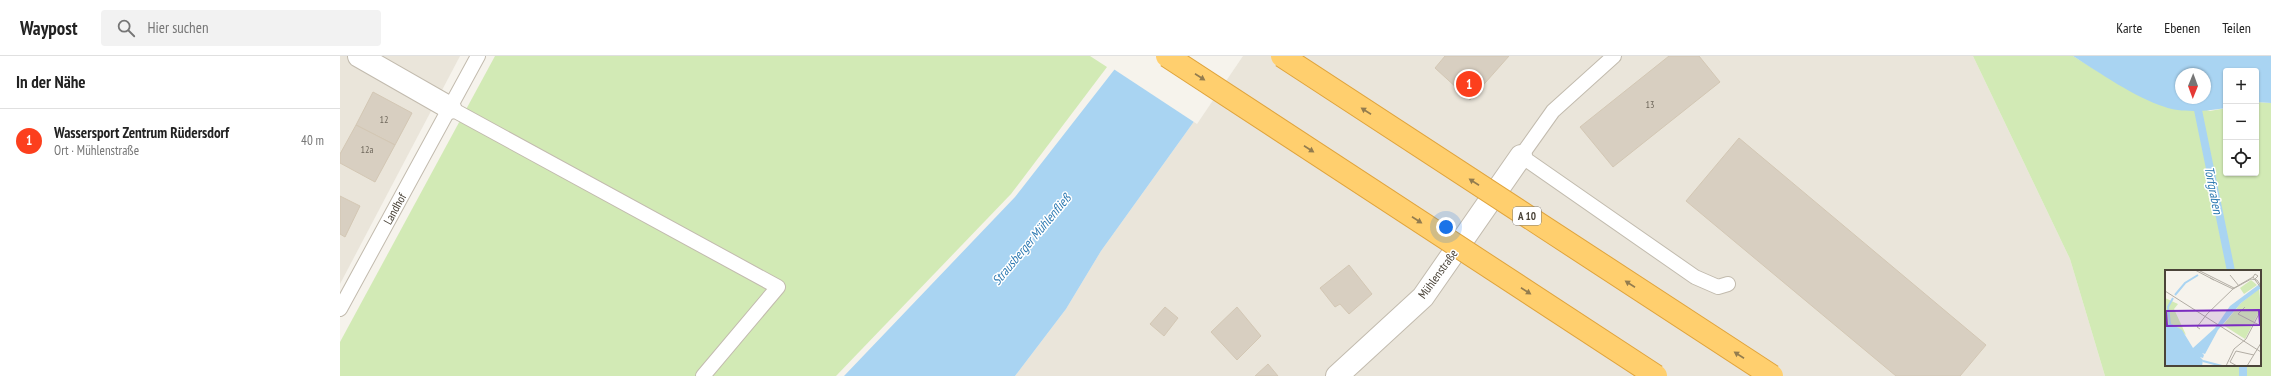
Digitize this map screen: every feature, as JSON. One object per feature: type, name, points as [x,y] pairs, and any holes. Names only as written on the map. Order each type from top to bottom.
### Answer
[{"type":"highway","points":[[1167,56],[1656,376]]},
{"type":"highway","name":"A 10","points":[[1282,56],[1772,376]]},
{"type":"street","points":[[359,56],[450,108]]},
{"type":"street","name":"Mühlenstraße","points":[[1337,376],[1423,297],[1521,156]]},
{"type":"lane","name":"Landhof","points":[[340,309],[478,56]]},
{"type":"lane","points":[[1614,56],[1554,111],[1521,156],[1695,277],[1718,287],[1728,284]]},
{"type":"lane","points":[[450,108],[778,287],[703,376]]},
{"type":"shaded area","points":[[340,56],[460,56],[340,284]]},
{"type":"shaded area","points":[[1241,56],[1973,56],[2070,259],[2105,376],[1015,376],[1066,309],[1101,251]]},
{"type":"green space","points":[[495,56],[1090,56],[1107,67],[1011,194],[836,376],[340,376],[340,342]]},
{"type":"green space","points":[[1973,56],[2073,56],[2117,83],[2175,100],[2175,104],[2187,104],[2210,111],[2223,109],[2223,176],[2259,176],[2259,102],[2271,103],[2271,376],[2105,376],[2070,259]]},
{"type":"water","name":"Strausberger Mühlenfließ","points":[[1125,56],[1241,56],[1101,251],[1066,309],[1015,376],[844,376],[1015,197]]},
{"type":"water","points":[[2073,56],[2271,56],[2271,103],[2259,102],[2259,68],[2223,68],[2223,108],[2204,111],[2171,109],[2153,103],[2118,84]]},
{"type":"pier","points":[[1122,56],[1243,56],[1197,124],[1112,68]]},
{"type":"building","points":[[1445,56],[1509,56],[1470,100],[1435,68]]},
{"type":"building","points":[[1669,56],[1699,56],[1720,82],[1613,167],[1580,127]]},
{"type":"building","points":[[373,92],[412,113],[395,145],[356,125]]},
{"type":"building","points":[[356,125],[395,145],[375,182],[340,163],[340,154]]},
{"type":"building","points":[[1739,138],[1986,345],[1960,376],[1896,376],[1686,201]]},
{"type":"building","points":[[340,196],[360,206],[345,237],[340,234]]},
{"type":"building","points":[[1349,265],[1372,294],[1349,314],[1340,304],[1335,307],[1320,288]]},
{"type":"building","points":[[1165,307],[1178,318],[1164,336],[1150,324]]},
{"type":"building","points":[[1237,307],[1261,336],[1237,360],[1211,332]]},
{"type":"building","points":[[1268,364],[1278,376],[1255,376]]},
{"type":"waterway","name":"Torfgraben","points":[[2198,110],[2231,270]]},
{"type":"waterway","name":"Torfgraben","points":[[2243,366],[2243,376]]},
{"type":"place","name":"Wassersport Zentrum Rüdersdorf","points":[[1469,84]]}]
